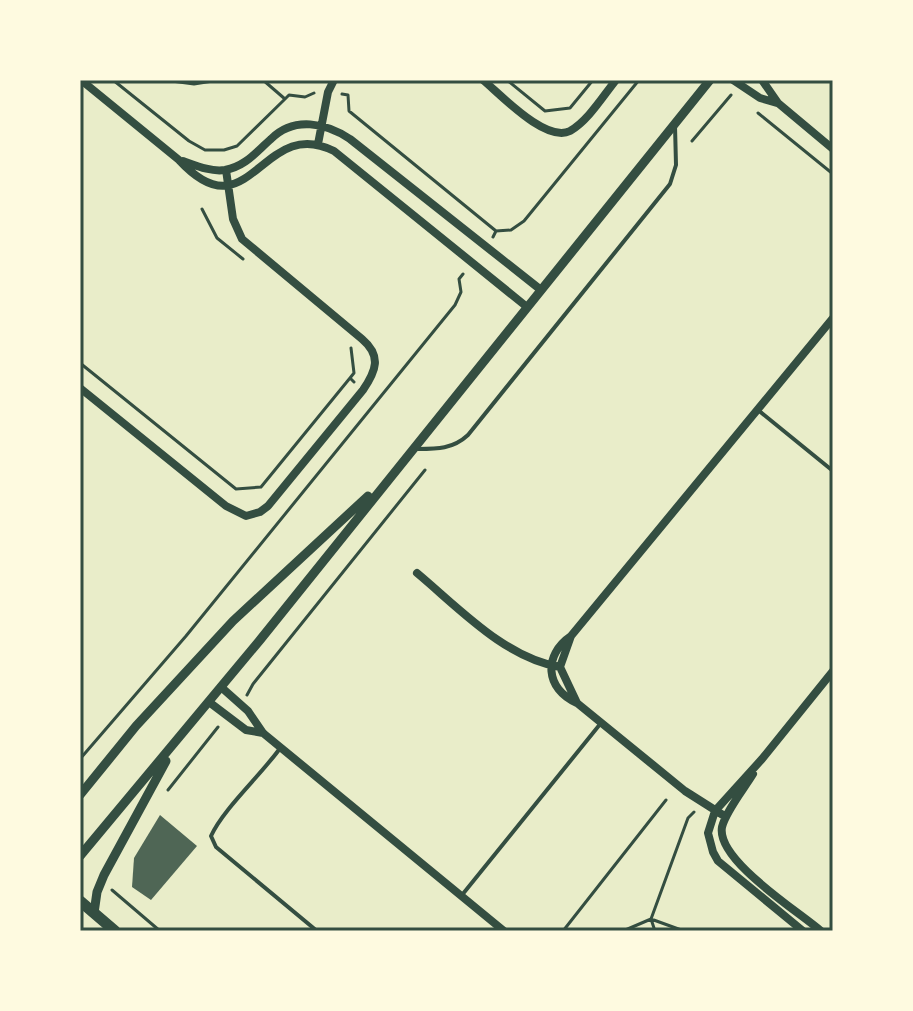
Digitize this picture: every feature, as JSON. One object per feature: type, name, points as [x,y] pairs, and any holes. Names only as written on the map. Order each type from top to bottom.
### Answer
[{"type":"main road","points":[[80,901],[115,931]]},
{"type":"street","points":[[81,80],[200,180],[229,186],[249,178],[274,154],[289,145],[318,144],[342,157],[527,307]]},
{"type":"street","points":[[318,144],[328,92],[334,80]]},
{"type":"street","points":[[483,80],[536,123],[557,134],[569,132],[579,124],[616,80]]},
{"type":"street","points":[[80,856],[209,702],[710,80]]},
{"type":"street","points":[[762,80],[778,103],[833,149]]},
{"type":"street","points":[[736,82],[760,98],[778,103]]},
{"type":"street","points":[[179,160],[202,168],[226,170],[254,157],[271,138],[288,128],[305,124],[323,125],[350,139],[541,290]]},
{"type":"street","points":[[80,388],[226,506],[246,516],[268,506],[363,390],[375,370],[374,352],[247,245],[235,227],[226,170]]},
{"type":"street","points":[[726,817],[701,802],[577,703],[567,699],[557,689],[550,665],[555,651],[571,636],[833,318]]},
{"type":"street","points":[[80,795],[136,726],[233,621],[386,480]]},
{"type":"street","points":[[417,573],[507,646],[527,659],[560,667]]},
{"type":"street","points":[[571,636],[560,667],[577,703]]},
{"type":"street","points":[[803,931],[718,861],[708,833],[715,811],[762,759],[833,671]]},
{"type":"street","points":[[221,687],[239,703],[263,733],[504,931]]},
{"type":"street","points":[[209,702],[246,730],[263,733]]},
{"type":"street","points":[[94,913],[97,892],[104,875],[180,737]]},
{"type":"street","points":[[762,759],[726,817],[722,835],[731,855],[821,931]]},
{"type":"lane","points":[[412,449],[438,449],[459,443],[477,423],[670,184],[676,165],[675,124]]},
{"type":"lane","points":[[758,410],[833,471]]},
{"type":"lane","points":[[461,896],[601,723]]},
{"type":"lane","points":[[281,747],[218,823],[211,836],[216,847],[317,931]]},
{"type":"path","points":[[113,80],[189,141],[205,150],[237,146],[289,95],[305,97],[318,91],[348,95],[349,111],[496,231],[511,230],[524,221],[639,80]]},
{"type":"path","points":[[164,80],[194,84],[219,80]]},
{"type":"path","points":[[263,80],[285,99]]},
{"type":"path","points":[[507,80],[545,111],[570,108],[593,80]]},
{"type":"path","points":[[692,141],[736,82]]},
{"type":"path","points":[[755,111],[833,174]]},
{"type":"path","points":[[202,209],[217,238],[242,258]]},
{"type":"path","points":[[486,246],[496,231]]},
{"type":"path","points":[[80,759],[124,711],[455,305],[461,292],[459,279],[473,263]]},
{"type":"path","points":[[80,363],[236,489],[261,487],[354,373],[351,349]]},
{"type":"path","points":[[350,378],[378,400]]},
{"type":"path","points":[[239,703],[425,470]]},
{"type":"path","points":[[160,799],[227,717]]},
{"type":"path","points":[[563,931],[666,800]]},
{"type":"path","points":[[655,931],[651,919],[688,818],[701,802]]},
{"type":"path","points":[[116,880],[111,891],[160,931]]},
{"type":"path","points":[[623,931],[651,919],[684,931]]},
{"type":"building","points":[[160,815],[197,846],[151,900],[132,887],[134,858]]}]
